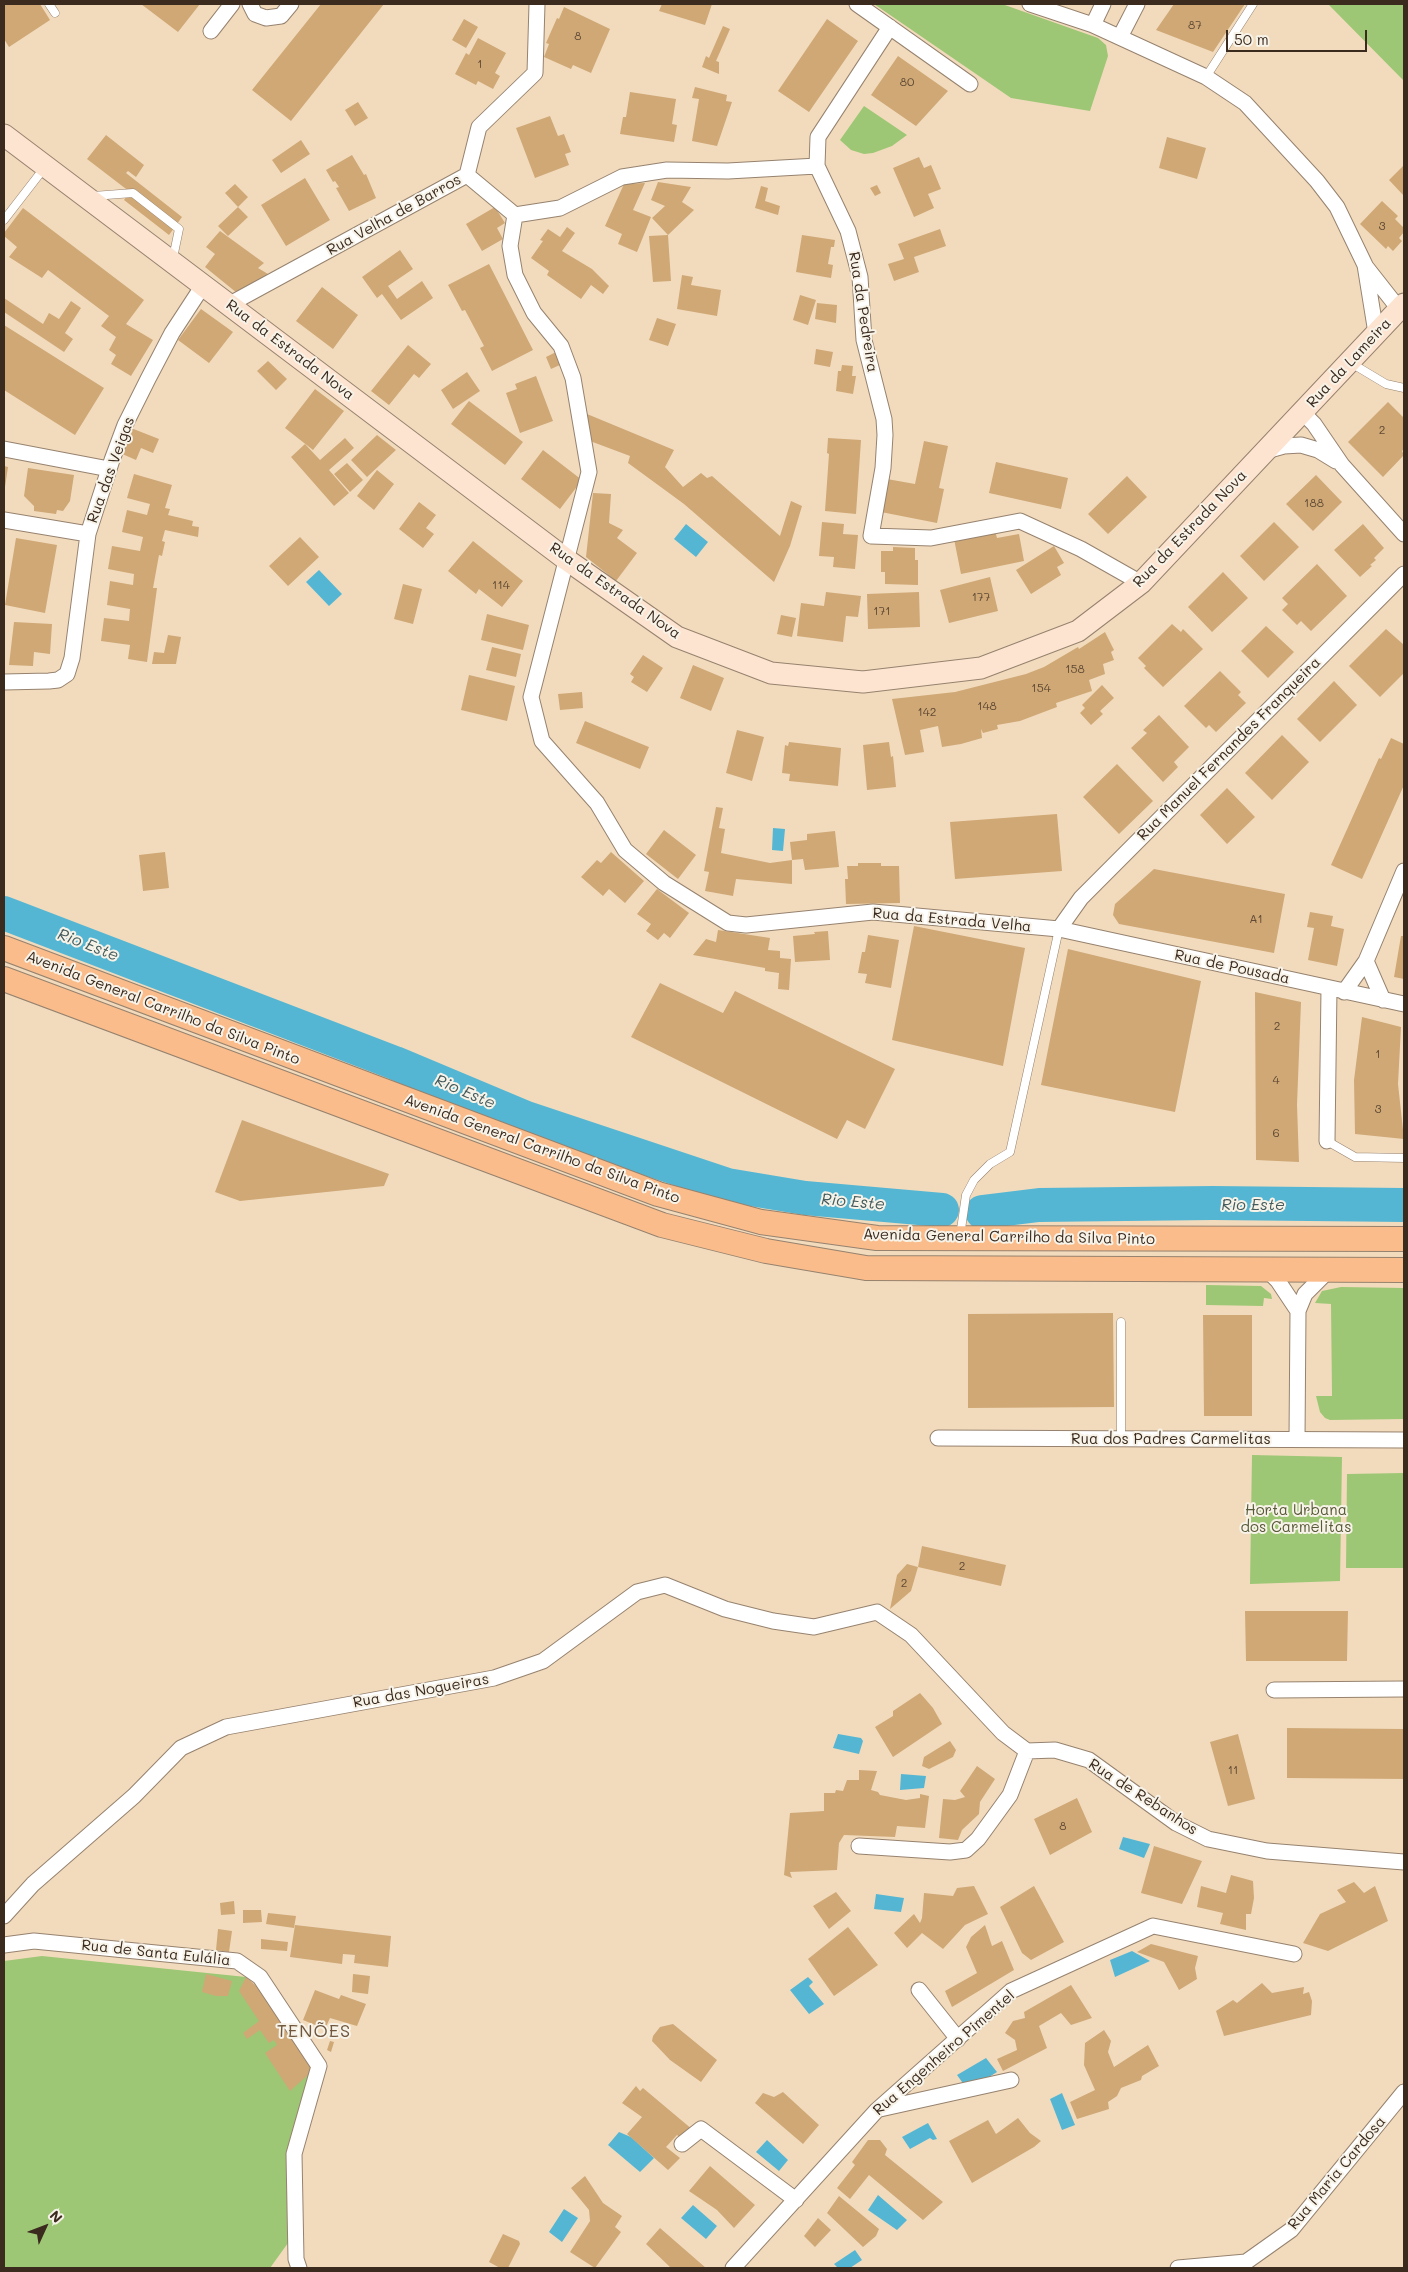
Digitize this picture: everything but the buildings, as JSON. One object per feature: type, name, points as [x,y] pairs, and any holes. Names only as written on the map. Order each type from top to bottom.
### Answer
[{"type":"main road","name":"Rua da Estrada Nova","points":[[4,135],[204,284],[567,560],[677,637],[771,673],[863,682],[981,668],[1078,631],[1141,583],[1298,417]]},
{"type":"main road","name":"Rua da Lameira","points":[[1298,417],[1402,306]]},
{"type":"main road","name":"Avenida General Carrilho da Silva Pinto","points":[[4,948],[658,1194],[760,1222],[877,1238],[1404,1239]]},
{"type":"main road","name":"Avenida General Carrilho da Silva Pinto","points":[[4,979],[662,1225],[766,1251],[866,1268],[1404,1270]]},
{"type":"street","points":[[211,32],[232,4]]},
{"type":"street","points":[[250,4],[256,14],[266,18],[281,16],[291,4]]},
{"type":"street","points":[[467,175],[479,127],[535,73],[537,4]]},
{"type":"street","points":[[857,4],[970,84]]},
{"type":"street","points":[[1030,4],[1087,23],[1206,77],[1245,103],[1317,181],[1337,208],[1365,265],[1402,306]]},
{"type":"street","points":[[1087,23],[1103,4]]},
{"type":"street","points":[[1120,38],[1137,4]]},
{"type":"street","points":[[515,215],[560,208],[622,177],[667,170],[728,172],[818,166],[818,137],[890,27]]},
{"type":"street","name":"Rua da Pedreira","points":[[818,166],[842,217],[855,255],[863,298],[864,340],[884,419],[883,468],[871,536],[931,538],[1020,522],[1081,549],[1141,583]]},
{"type":"street","name":"Rua Velha de Barros","points":[[230,304],[467,175],[515,215]]},
{"type":"street","name":"Rua da Estrada Velha","points":[[515,215],[510,246],[515,275],[534,313],[561,346],[573,378],[589,472],[531,697],[542,741],[597,803],[625,850],[664,883],[728,923],[746,925],[873,912],[1059,929]]},
{"type":"street","points":[[1365,265],[1376,333]]},
{"type":"street","name":"Rua das Veigas","points":[[4,682],[58,680],[67,674],[72,658],[88,534],[109,469],[125,425],[148,379],[172,333],[204,284]]},
{"type":"street","points":[[1298,417],[1314,424],[1342,465],[1404,534]]},
{"type":"street","points":[[1265,451],[1284,446],[1301,446],[1318,450],[1342,465]]},
{"type":"street","points":[[4,449],[109,469]]},
{"type":"street","points":[[4,520],[88,534]]},
{"type":"street","name":"Rua Manuel Fernandes Franqueira","points":[[1059,929],[1081,898],[1404,574]]},
{"type":"street","points":[[1344,992],[1366,961],[1404,872]]},
{"type":"street","name":"Rua de Pousada","points":[[1059,929],[1404,1004]]},
{"type":"street","points":[[1366,961],[1383,1000]]},
{"type":"street","points":[[1327,1141],[1329,988]]},
{"type":"street","points":[[1266,1269],[1283,1288],[1298,1311]]},
{"type":"street","points":[[1296,1440],[1298,1311],[1305,1294],[1329,1270]]},
{"type":"street","name":"Rua dos Padres Carmelitas","points":[[938,1438],[1404,1440]]},
{"type":"street","name":"Rua das Nogueiras","points":[[4,1916],[33,1884],[134,1796],[181,1748],[226,1727],[494,1678],[543,1661],[637,1592],[665,1586],[725,1608],[773,1621],[814,1627],[877,1612],[912,1636],[1003,1733],[1027,1751]]},
{"type":"street","points":[[1274,1690],[1404,1689]]},
{"type":"street","name":"Rua de Rebanhos","points":[[1027,1751],[1056,1750],[1089,1760],[1176,1823],[1208,1839],[1267,1851],[1404,1862]]},
{"type":"street","points":[[859,1846],[950,1852],[966,1850],[978,1839],[1010,1795],[1027,1751]]},
{"type":"street","name":"Rua Engenheiro Pimentel","points":[[733,2268],[877,2110],[1011,1991],[1153,1926],[1294,1954]]},
{"type":"street","name":"Rua de Santa Eulália","points":[[4,1945],[34,1941],[237,1961],[260,1976],[319,2066],[294,2154],[294,2265]]},
{"type":"street","points":[[919,1990],[958,2038]]},
{"type":"street","points":[[877,2110],[1011,2080]]},
{"type":"street","name":"Rua Maria Cardosa","points":[[1178,2268],[1246,2262],[1291,2230],[1404,2092]]},
{"type":"street","points":[[682,2144],[701,2129],[796,2200]]},
{"type":"lane","points":[[49,4],[56,13]]},
{"type":"lane","points":[[1206,77],[1253,4]]},
{"type":"lane","points":[[4,220],[46,165]]},
{"type":"lane","points":[[88,197],[133,193],[180,229],[172,260]]},
{"type":"lane","points":[[1349,362],[1386,384],[1404,388]]},
{"type":"lane","points":[[959,1239],[966,1195],[974,1180],[990,1164],[1010,1152],[1059,929]]},
{"type":"lane","points":[[1327,1141],[1355,1157],[1404,1158]]},
{"type":"lane","points":[[1121,1438],[1122,1322]]},
{"type":"green space","points":[[874,4],[1002,4],[1098,38],[1106,45],[1108,56],[1090,111],[1011,98]]},
{"type":"green space","points":[[1328,4],[1404,4],[1404,81]]},
{"type":"green space","points":[[864,106],[907,135],[892,146],[873,153],[864,154],[851,150],[840,140]]},
{"type":"green space","points":[[1206,1285],[1261,1286],[1271,1294],[1272,1299],[1264,1298],[1263,1306],[1206,1305]]},
{"type":"green space","points":[[1341,1287],[1404,1288],[1404,1419],[1330,1420],[1325,1418],[1320,1412],[1316,1396],[1332,1396],[1331,1304],[1315,1303],[1322,1291]]},
{"type":"green space","name":"Horta Urbana dos Carmelitas","points":[[1252,1455],[1342,1457],[1340,1581],[1250,1584]]},
{"type":"green space","points":[[1404,1473],[1404,1568],[1346,1568],[1347,1474]]},
{"type":"green space","points":[[42,1956],[246,1977],[316,2068],[294,2154],[288,2243],[270,2268],[4,2268],[4,1961]]},
{"type":"water","points":[[686,524],[708,542],[696,557],[674,539]]},
{"type":"water","points":[[319,570],[342,594],[329,606],[306,582]]},
{"type":"water","points":[[773,828],[785,829],[783,851],[772,850]]},
{"type":"water","points":[[838,1734],[861,1738],[863,1741],[859,1754],[833,1748]]},
{"type":"water","points":[[901,1774],[926,1776],[924,1788],[900,1790]]},
{"type":"water","points":[[1123,1837],[1150,1844],[1144,1858],[1119,1849]]},
{"type":"water","points":[[876,1894],[904,1898],[901,1912],[874,1909]]},
{"type":"water","points":[[1132,1951],[1150,1961],[1115,1977],[1110,1960]]},
{"type":"water","points":[[808,1977],[813,1982],[809,1986],[824,2004],[809,2014],[790,1990]]},
{"type":"water","points":[[986,2058],[997,2072],[978,2084],[965,2086],[957,2075]]},
{"type":"water","points":[[1062,2093],[1075,2125],[1062,2130],[1050,2099]]},
{"type":"water","points":[[928,2123],[937,2139],[933,2140],[930,2138],[910,2149],[902,2137]]},
{"type":"water","points":[[619,2132],[631,2137],[654,2158],[640,2172],[608,2145]]},
{"type":"water","points":[[767,2140],[788,2160],[779,2171],[756,2152]]},
{"type":"water","points":[[878,2195],[907,2220],[897,2230],[868,2210]]},
{"type":"water","points":[[693,2205],[717,2226],[706,2239],[681,2218]]},
{"type":"water","points":[[564,2209],[578,2218],[562,2242],[549,2232]]},
{"type":"water","points":[[855,2250],[862,2260],[850,2268],[838,2268],[834,2264]]},
{"type":"waterway","name":"Rio Este","points":[[4,913],[395,1063],[526,1118],[727,1185],[805,1198],[942,1210]]},
{"type":"waterway","name":"Rio Este","points":[[982,1212],[1039,1205],[1213,1203],[1404,1205]]},
{"type":"district","name":"TENÕES","points":[[314,2031]]}]
